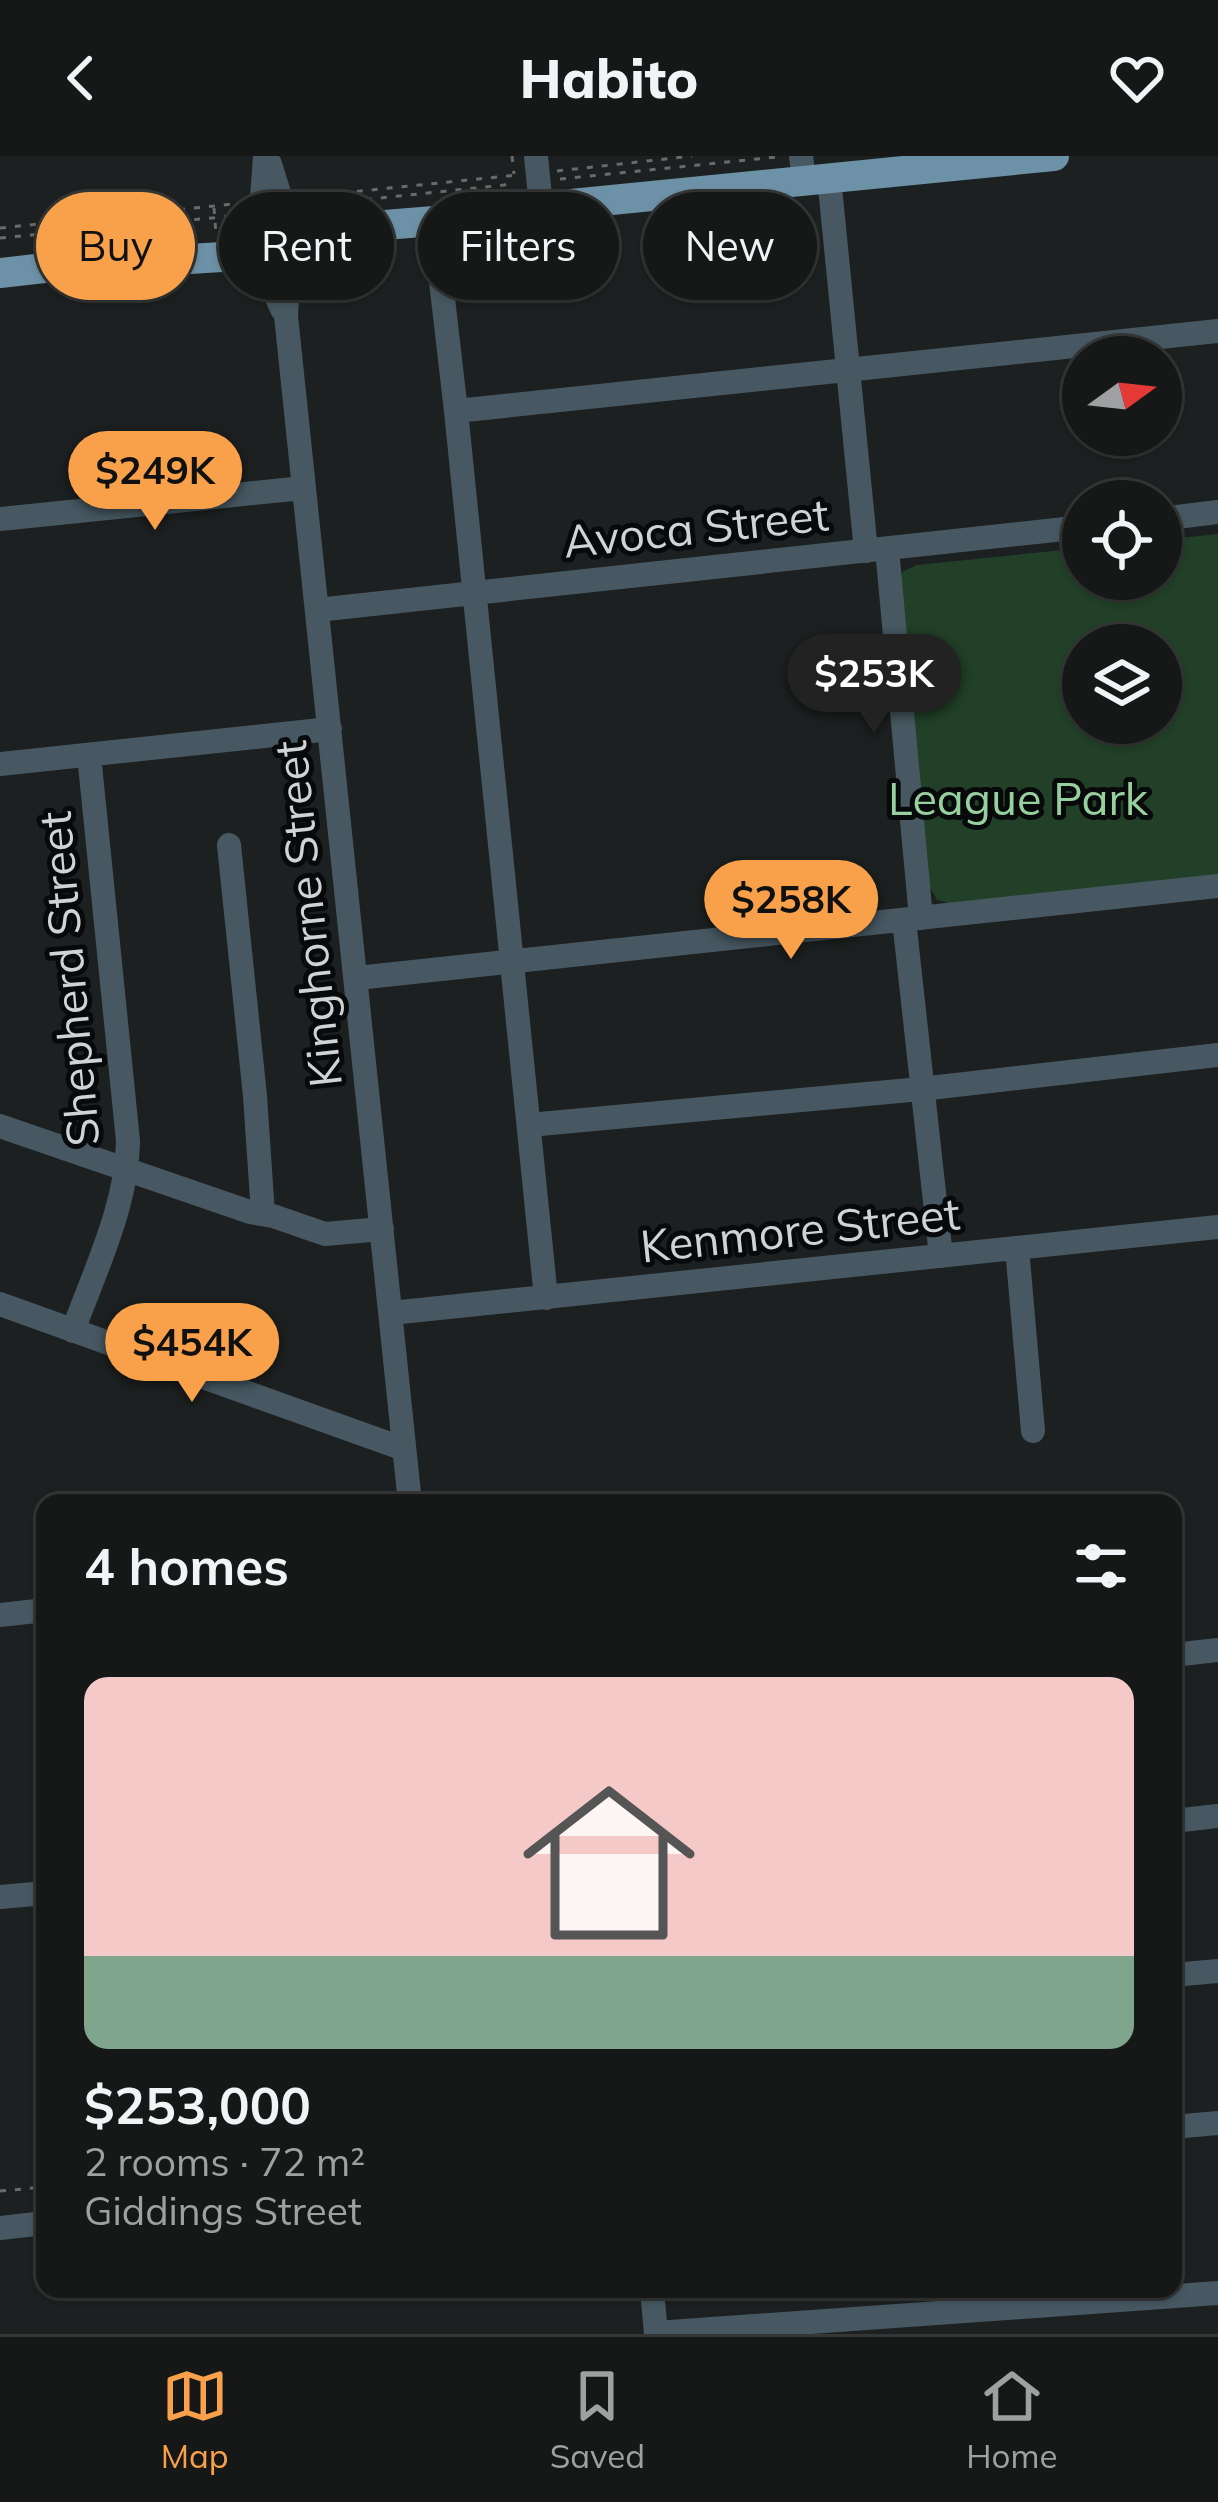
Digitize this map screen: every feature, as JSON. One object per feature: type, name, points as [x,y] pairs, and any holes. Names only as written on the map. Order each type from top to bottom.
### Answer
[{"type":"main road","points":[[499,192],[532,177],[811,171],[1054,156]]},
{"type":"main road","points":[[0,273],[132,259],[155,247],[219,235]]},
{"type":"street","name":"Kinghorne Street","points":[[267,156],[270,192]]},
{"type":"street","points":[[811,171],[877,550],[912,919],[921,1089],[940,1256]]},
{"type":"street","name":"Kinghorne Street","points":[[284,300],[409,1494]]},
{"type":"street","points":[[443,300],[546,1298]]},
{"type":"street","points":[[456,411],[1218,331]]},
{"type":"street","points":[[0,519],[303,488]]},
{"type":"street","points":[[1182,516],[1218,512]]},
{"type":"street","name":"Avoca Street","points":[[317,610],[1062,529]]},
{"type":"street","points":[[0,764],[330,729]]},
{"type":"street","name":"Shepherd Street","points":[[73,1330],[128,1170],[89,754]]},
{"type":"street","points":[[229,845],[263,1214]]},
{"type":"street","points":[[357,978],[1218,886]]},
{"type":"street","points":[[529,1125],[921,1089],[1218,1054]]},
{"type":"street","points":[[0,1126],[325,1234],[382,1229]]},
{"type":"street","name":"Kenmore Street","points":[[391,1313],[1218,1227]]},
{"type":"street","points":[[1016,1248],[1033,1431]]},
{"type":"street","points":[[0,1304],[404,1449]]},
{"type":"street","points":[[0,1615],[36,1611]]},
{"type":"street","points":[[1182,1654],[1218,1650]]},
{"type":"street","points":[[1182,1820],[1218,1816]]},
{"type":"street","points":[[0,1898],[36,1894]]},
{"type":"street","points":[[1182,1974],[1218,1971]]},
{"type":"street","points":[[1182,2126],[1218,2123]]},
{"type":"street","points":[[0,2228],[36,2224]]},
{"type":"street","points":[[1182,2296],[1218,2293]]},
{"type":"street","points":[[653,2298],[656,2333],[1148,2298]]},
{"type":"path","points":[[512,156],[532,177]]},
{"type":"path","points":[[394,204],[532,177],[692,156]]},
{"type":"path","points":[[394,207],[522,183],[532,177],[783,156]]},
{"type":"path","points":[[0,228],[219,205]]},
{"type":"path","points":[[0,238],[219,229]]},
{"type":"path","points":[[0,2192],[36,2188]]},
{"type":"green space","name":"League Park","points":[[1218,534],[1218,876],[949,903],[937,900],[927,882],[897,588],[902,572],[917,565],[1062,550],[1062,600],[1182,600],[1182,538]]}]
